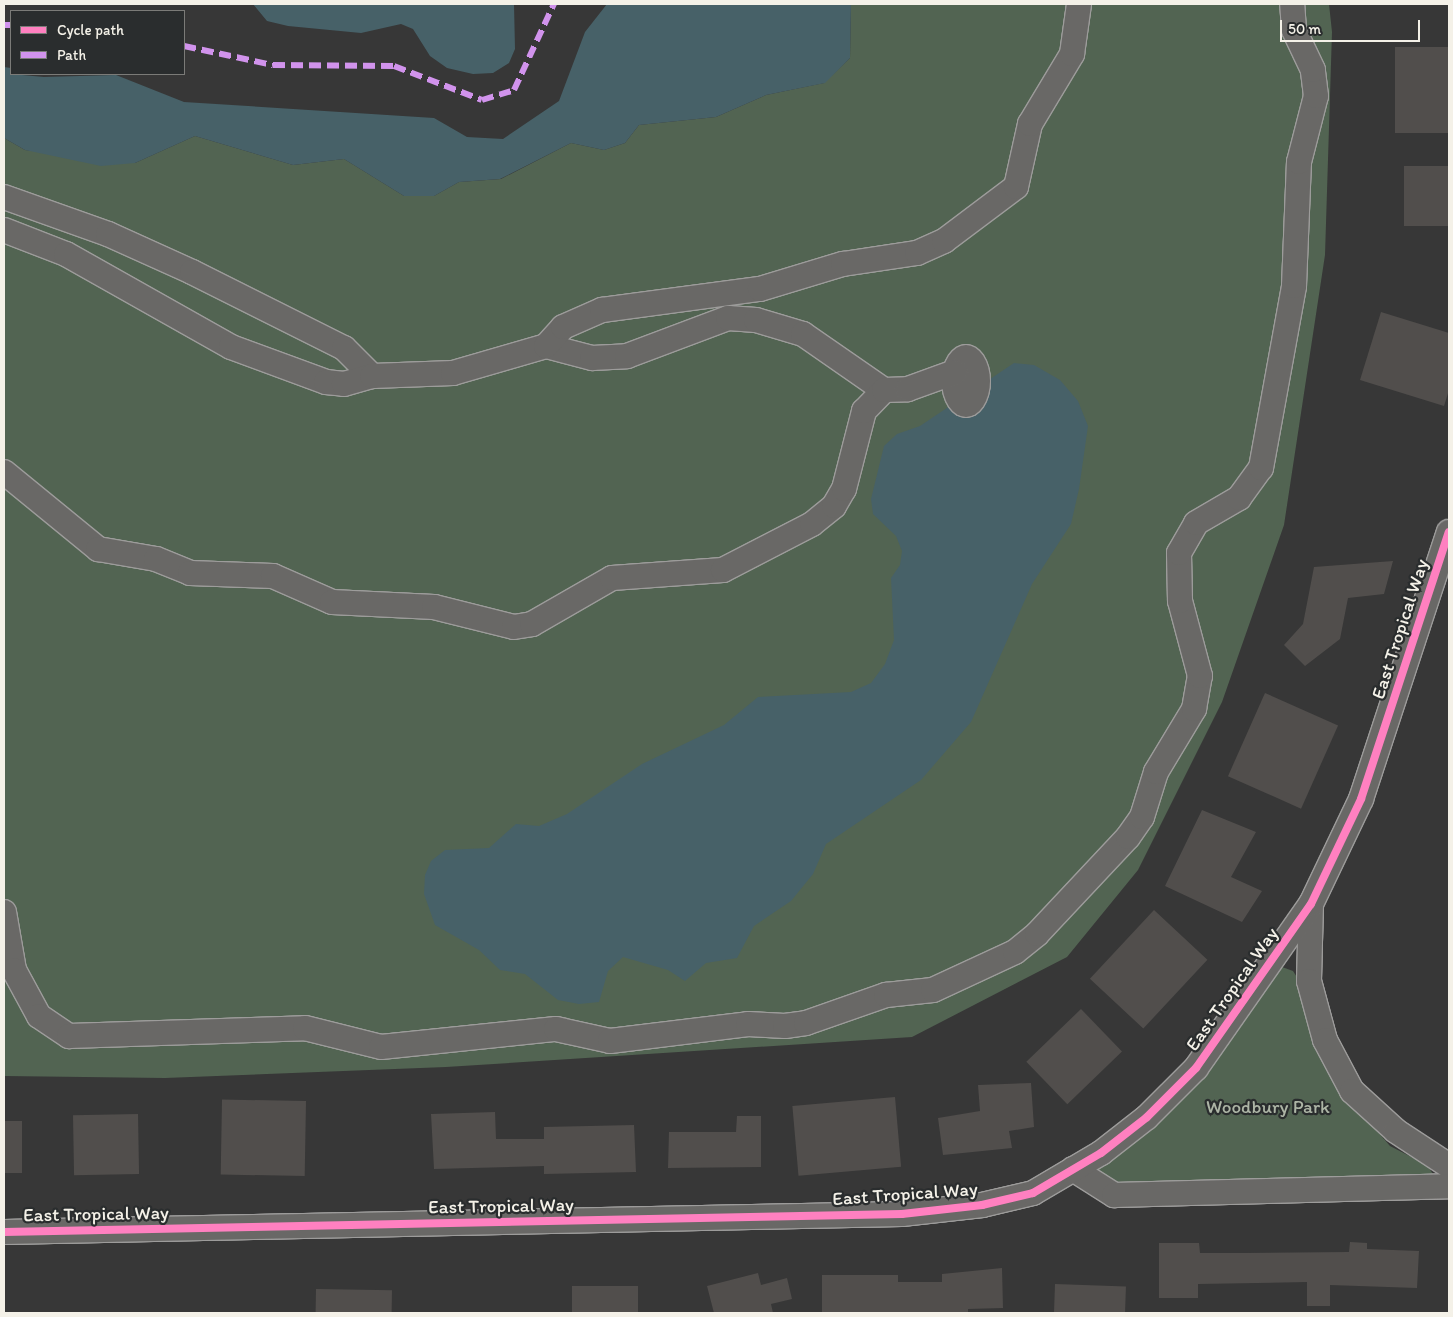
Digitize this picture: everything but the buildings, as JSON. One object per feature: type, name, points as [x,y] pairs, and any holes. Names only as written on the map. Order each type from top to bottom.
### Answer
[{"type":"street","points":[[4,230],[66,254],[231,347],[326,382],[344,384],[372,376],[453,374],[546,346],[563,327],[602,310],[760,289],[843,264],[917,253],[964,229],[1016,187],[1030,124],[1072,54],[1079,4]]},
{"type":"street","points":[[4,912],[14,970],[39,1016],[69,1036],[305,1028],[381,1047],[556,1029],[610,1041],[748,1024],[785,1026],[806,1024],[886,995],[933,990],[1015,952],[1038,934],[1128,837],[1142,817],[1156,772],[1194,709],[1200,676],[1180,601],[1179,553],[1196,523],[1239,498],[1261,468],[1294,286],[1300,162],[1316,96],[1313,70],[1294,30],[1292,4]]},
{"type":"street","points":[[4,197],[108,234],[192,272],[344,348],[372,376]]},
{"type":"street","points":[[546,346],[570,354],[611,358],[646,351],[716,320],[756,320],[803,334],[884,390],[908,389],[955,372]]},
{"type":"street","points":[[4,472],[98,549],[156,559],[190,573],[273,576],[332,602],[434,607],[514,627],[532,624],[612,578],[723,570],[742,563],[824,516],[844,489],[860,418],[884,390]]},
{"type":"street","name":"East Tropical Way","points":[[4,1232],[902,1214],[982,1205],[1033,1193],[1073,1169],[1147,1117],[1196,1068],[1311,904],[1361,800],[1449,532]]},
{"type":"street","name":"East Tropical Way","points":[[1311,904],[1309,981],[1325,1040],[1352,1091],[1396,1131],[1449,1166]]},
{"type":"street","points":[[1073,1169],[1114,1195],[1449,1186]]},
{"type":"green space","points":[[851,4],[1329,4],[1332,32],[1325,255],[1284,525],[1222,702],[1138,870],[1067,957],[912,1037],[446,1067],[165,1078],[4,1076],[4,138],[25,150],[135,163],[195,136],[293,165],[344,159],[404,196],[434,196],[459,182],[501,179],[571,143],[604,150],[625,143],[639,125],[716,117],[766,95],[824,83],[850,58]]},
{"type":"green space","name":"Woodbury Park","points":[[1282,967],[1293,971],[1300,982],[1346,1095],[1390,1146],[1427,1165],[1433,1174],[1429,1178],[1122,1184],[1089,1171]]},
{"type":"water","points":[[253,4],[514,4],[515,49],[509,63],[493,73],[473,74],[447,68],[430,56],[413,29],[401,24],[361,33],[288,26],[267,21]]},
{"type":"water","points":[[607,4],[851,4],[850,58],[825,83],[766,95],[716,117],[639,125],[625,143],[604,150],[571,143],[500,179],[459,182],[434,196],[404,196],[344,159],[293,165],[195,136],[135,163],[101,166],[25,150],[4,138],[4,67],[10,68],[10,75],[44,77],[116,75],[184,102],[434,118],[467,137],[503,139],[559,101],[585,32]]},
{"type":"water","points":[[1014,363],[1034,365],[1060,380],[1078,401],[1088,426],[1079,489],[1071,524],[1032,584],[971,722],[921,780],[826,844],[813,874],[791,901],[754,926],[737,958],[706,963],[685,981],[668,970],[623,957],[608,971],[599,1002],[579,1004],[558,1000],[525,974],[500,970],[479,950],[435,925],[424,894],[425,875],[431,861],[445,850],[489,848],[516,824],[539,826],[567,814],[642,764],[724,725],[758,697],[851,692],[871,683],[885,664],[894,640],[891,578],[900,565],[902,551],[896,536],[873,514],[871,499],[884,446],[897,434],[920,426]]},
{"type":"marked path","points":[[185,46],[273,65],[394,66],[482,100],[514,90],[554,4]]},
{"type":"marked path","points":[[4,25],[10,25]]},
{"type":"cycle path","points":[[4,1232],[902,1214],[982,1205],[1033,1193],[1101,1153],[1147,1117],[1196,1068],[1311,904],[1361,799],[1449,532]]}]
